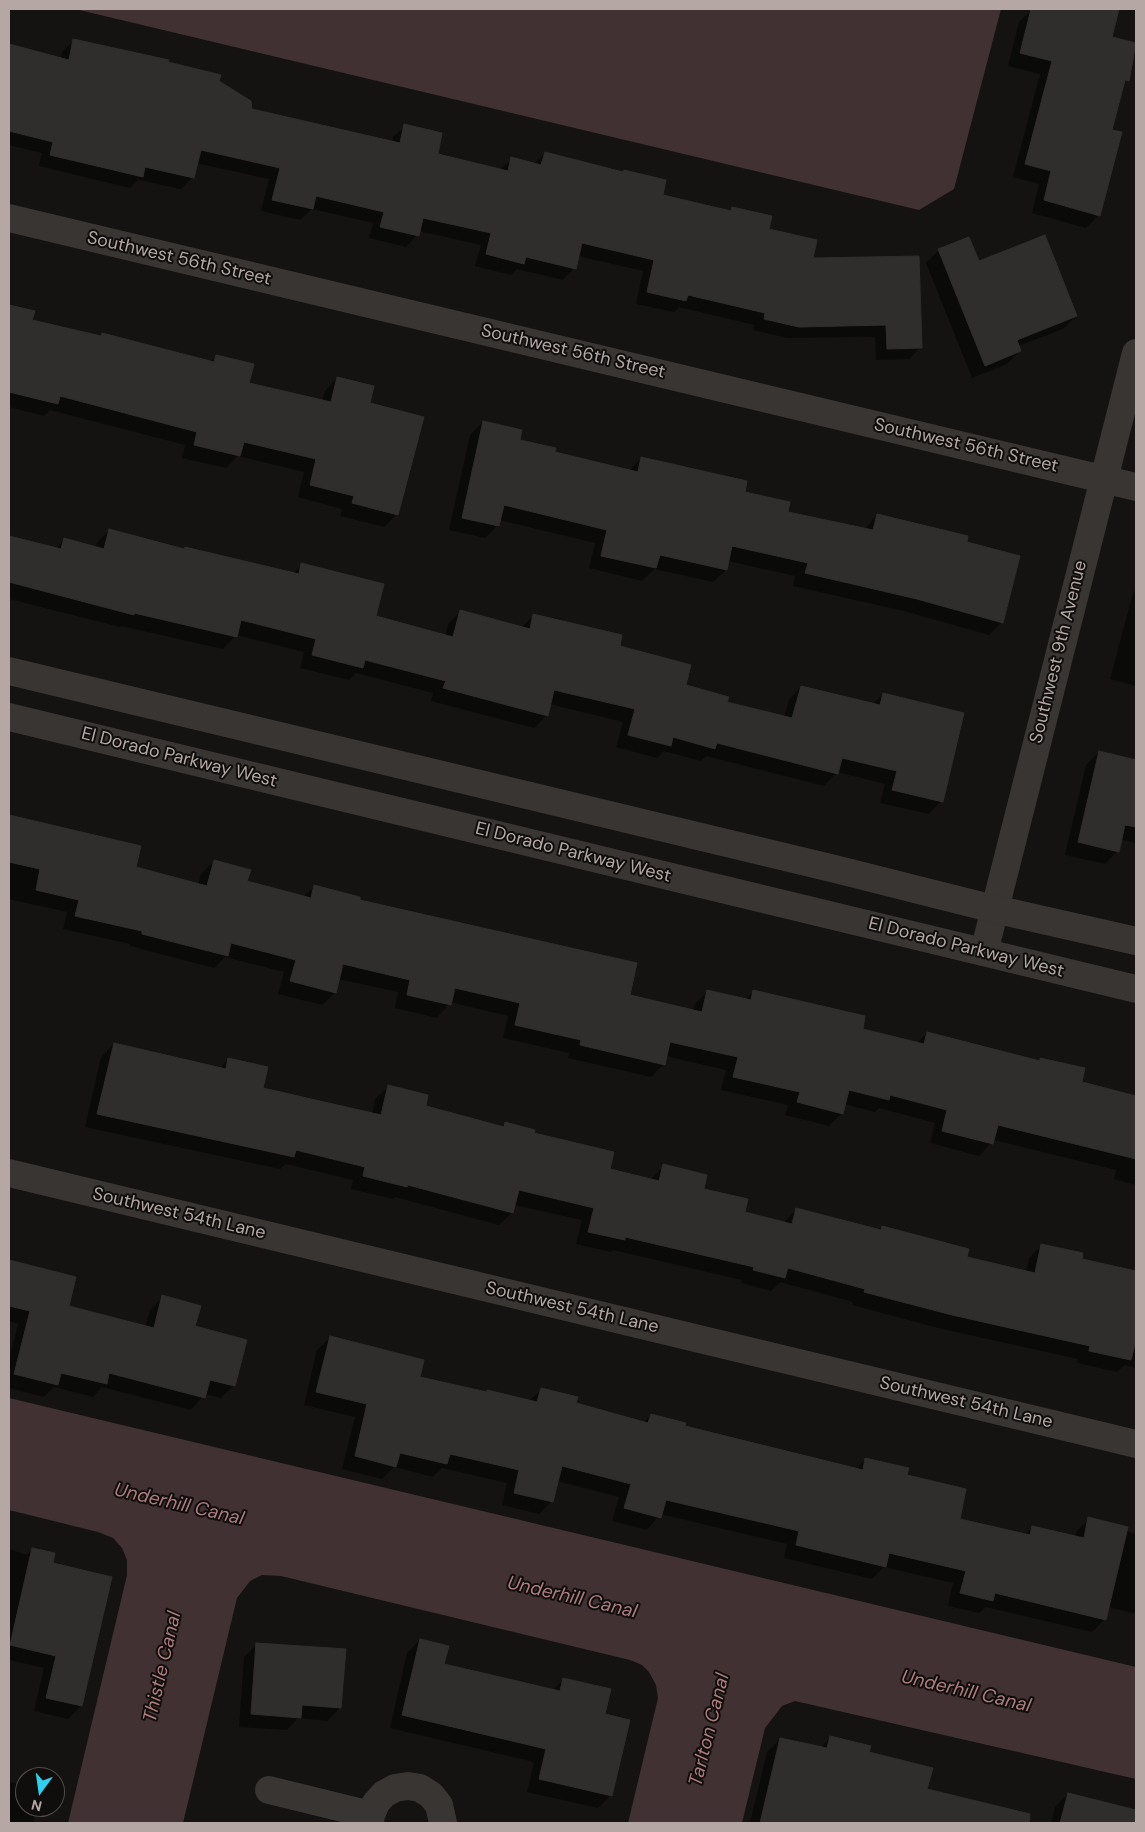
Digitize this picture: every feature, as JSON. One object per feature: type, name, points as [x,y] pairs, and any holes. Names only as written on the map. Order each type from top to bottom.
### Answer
[{"type":"street","name":"Southwest 56th Street","points":[[9,218],[1136,487]]},
{"type":"street","name":"Southwest 9th Avenue","points":[[984,952],[1136,353]]},
{"type":"street","points":[[9,670],[1136,942]]},
{"type":"street","name":"El Dorado Parkway West","points":[[9,717],[1136,989]]},
{"type":"street","name":"Southwest 54th Lane","points":[[9,1173],[1136,1444]]},
{"type":"street","points":[[269,1790],[371,1819],[376,1803],[384,1794],[395,1788],[408,1786],[420,1788],[431,1795],[439,1805],[443,1823]]},
{"type":"water","points":[[75,9],[1001,9],[954,189],[919,210]]},
{"type":"water","points":[[9,1398],[1136,1667],[1136,1779],[795,1701],[782,1706],[765,1728],[742,1823],[628,1823],[658,1698],[656,1685],[649,1672],[642,1665],[630,1660],[281,1576],[262,1575],[250,1581],[237,1598],[183,1823],[68,1823],[127,1575],[127,1560],[122,1548],[113,1538],[98,1532],[9,1510]]},
{"type":"building","points":[[1031,9],[1119,9],[1112,37],[1136,43],[1129,81],[1125,80],[1112,130],[1122,132],[1100,216],[1044,200],[1051,171],[1025,164],[1052,61],[1020,53]]},
{"type":"building","points":[[73,39],[169,60],[168,62],[221,75],[219,81],[251,101],[252,109],[400,143],[404,124],[442,133],[438,154],[508,171],[511,157],[541,165],[545,152],[623,172],[624,170],[666,180],[663,195],[731,211],[732,207],[772,216],[769,229],[817,240],[813,258],[919,256],[922,348],[887,349],[886,325],[799,327],[764,319],[765,313],[688,295],[686,301],[647,292],[654,260],[582,243],[576,269],[526,257],[524,264],[486,254],[491,233],[423,218],[419,236],[380,227],[384,212],[316,196],[313,209],[272,200],[280,168],[201,150],[194,178],[145,167],[143,177],[50,155],[53,142],[9,131],[9,44],[69,60]]},
{"type":"building","points":[[1045,235],[1077,316],[1017,340],[1021,351],[985,366],[938,249],[969,237],[979,261]]},
{"type":"building","points":[[9,305],[35,311],[32,320],[101,336],[102,333],[214,362],[216,355],[254,364],[249,383],[331,402],[337,377],[374,386],[370,403],[424,417],[398,515],[352,503],[354,496],[310,485],[316,459],[244,442],[240,456],[194,445],[197,432],[60,396],[58,404],[9,392]]},
{"type":"building","points":[[483,421],[522,430],[520,440],[556,448],[555,452],[638,472],[641,457],[747,481],[745,492],[790,502],[788,512],[873,530],[877,514],[968,536],[967,542],[1020,556],[1003,623],[917,599],[805,573],[808,563],[732,546],[727,570],[660,555],[656,568],[601,556],[607,530],[504,505],[499,526],[462,518]]},
{"type":"building","points":[[109,529],[184,549],[185,547],[299,574],[301,563],[384,584],[376,616],[453,637],[460,610],[530,629],[533,614],[622,635],[620,646],[691,665],[686,685],[729,697],[727,702],[792,718],[801,686],[880,705],[883,693],[964,713],[943,802],[892,790],[897,771],[842,758],[838,774],[717,743],[715,749],[673,737],[671,746],[628,735],[635,709],[554,690],[548,716],[443,688],[446,681],[365,660],[363,668],[312,655],[316,639],[241,620],[237,637],[134,613],[134,615],[9,582],[9,536],[61,549],[64,538],[104,549]]},
{"type":"building","points":[[1099,751],[1136,760],[1136,827],[1125,825],[1119,852],[1078,842]]},
{"type":"building","points":[[9,815],[141,846],[136,867],[207,886],[214,860],[251,870],[247,881],[311,898],[314,885],[360,897],[360,900],[637,963],[630,995],[702,1012],[707,990],[751,1000],[753,990],[865,1016],[863,1029],[924,1044],[927,1032],[1040,1061],[1040,1058],[1085,1068],[1082,1082],[1136,1096],[1136,1159],[998,1125],[993,1144],[942,1131],[947,1110],[890,1095],[889,1100],[849,1090],[843,1114],[797,1102],[800,1092],[733,1077],[738,1057],[670,1042],[665,1065],[580,1045],[581,1040],[515,1025],[520,1003],[455,988],[451,1005],[407,995],[410,980],[343,964],[336,993],[290,981],[296,960],[231,943],[228,956],[142,934],[142,931],[75,916],[79,900],[36,890],[40,869],[9,862]]},
{"type":"building","points":[[114,1043],[226,1069],[228,1058],[268,1067],[263,1088],[381,1115],[388,1085],[428,1095],[426,1106],[504,1127],[505,1122],[535,1130],[534,1133],[614,1152],[610,1169],[659,1181],[663,1164],[707,1175],[704,1189],[748,1199],[745,1212],[792,1224],[796,1208],[881,1230],[882,1226],[969,1249],[967,1257],[1035,1273],[1041,1244],[1083,1253],[1082,1259],[1136,1271],[1136,1340],[1131,1360],[1089,1351],[1090,1346],[952,1315],[864,1292],[865,1289],[788,1268],[785,1278],[753,1270],[754,1267],[625,1237],[625,1240],[588,1232],[594,1208],[519,1190],[513,1213],[408,1185],[407,1187],[363,1176],[365,1167],[296,1150],[294,1157],[97,1114]]},
{"type":"building","points":[[9,1260],[76,1277],[69,1306],[154,1328],[162,1295],[201,1306],[195,1326],[247,1340],[235,1386],[210,1380],[205,1398],[109,1373],[107,1384],[61,1373],[58,1385],[14,1374],[30,1311],[9,1306]]},
{"type":"building","points":[[330,1336],[424,1360],[420,1377],[537,1402],[541,1388],[578,1397],[576,1403],[648,1423],[651,1414],[686,1423],[685,1426],[863,1470],[865,1458],[909,1468],[907,1475],[966,1489],[960,1519],[1030,1535],[1032,1526],[1084,1538],[1088,1517],[1128,1527],[1106,1620],[995,1593],[993,1601],[960,1593],[966,1571],[889,1553],[886,1567],[796,1545],[799,1531],[666,1500],[661,1518],[624,1508],[631,1484],[562,1466],[553,1502],[514,1493],[519,1470],[450,1454],[447,1464],[400,1453],[396,1467],[355,1456],[367,1404],[316,1392]]},
{"type":"building","points":[[32,1548],[55,1553],[53,1563],[112,1577],[82,1706],[46,1698],[56,1656],[10,1645]]},
{"type":"building","points":[[420,1639],[449,1646],[444,1664],[560,1691],[563,1678],[611,1689],[605,1714],[630,1720],[612,1796],[539,1779],[546,1749],[402,1715]]},
{"type":"building","points":[[256,1643],[346,1649],[341,1708],[302,1705],[301,1718],[251,1714]]},
{"type":"building","points":[[830,1736],[871,1746],[869,1752],[933,1768],[927,1789],[1030,1814],[1029,1823],[760,1823],[780,1738],[827,1748]]},
{"type":"building","points":[[1068,1793],[1136,1810],[1136,1823],[1060,1823]]},
{"type":"water label","name":"Underhill Canal","points":[[179,1505]]},
{"type":"water label","name":"Underhill Canal","points":[[572,1598]]},
{"type":"water label","name":"Thistle Canal","points":[[163,1667]]},
{"type":"water label","name":"Underhill Canal","points":[[966,1692]]},
{"type":"water label","name":"Tarlton Canal","points":[[710,1730]]}]
